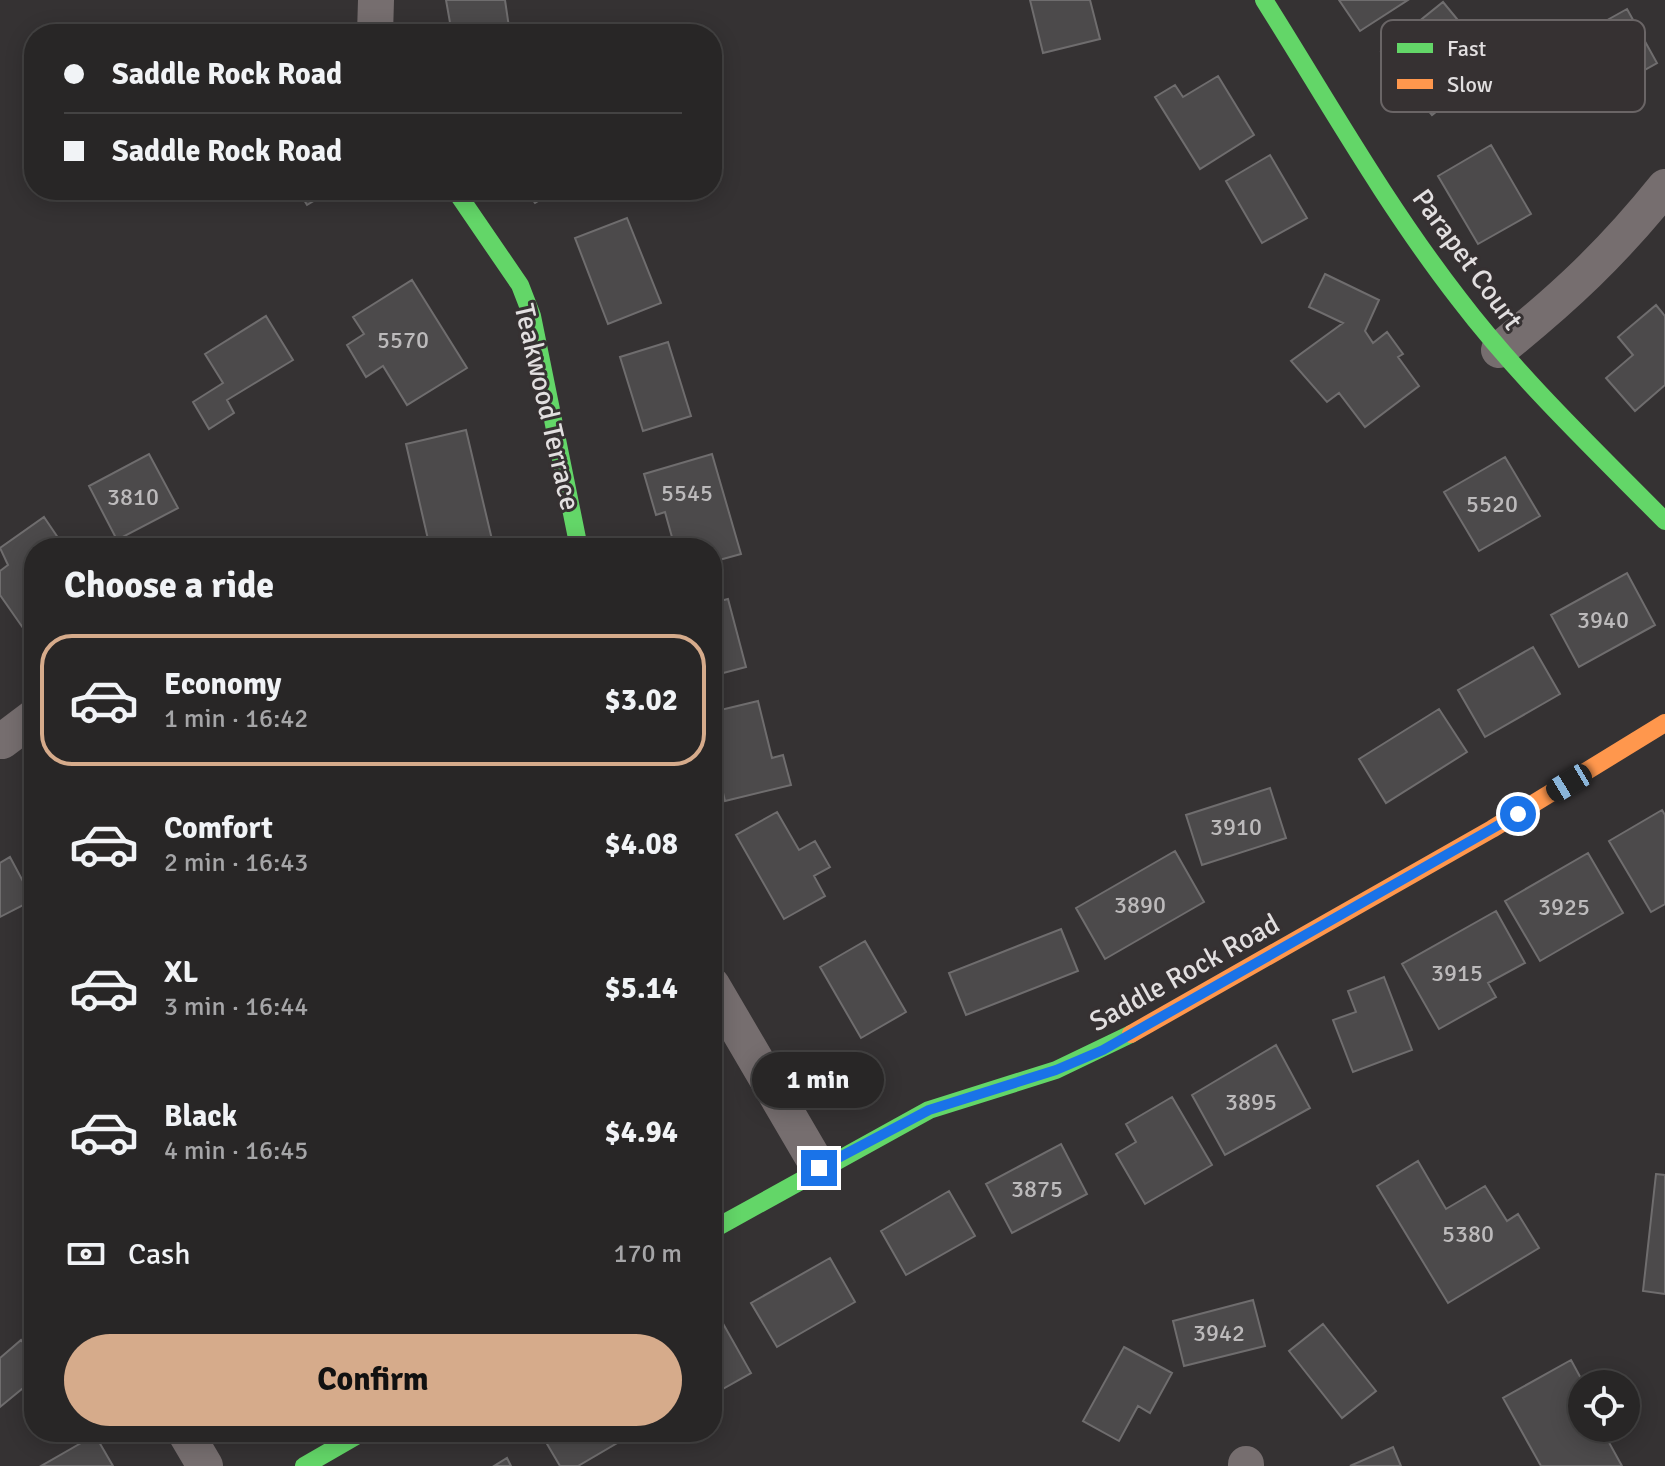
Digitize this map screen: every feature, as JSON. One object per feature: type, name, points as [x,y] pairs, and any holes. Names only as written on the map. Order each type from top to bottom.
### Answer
[{"type":"street","points":[[375,24],[376,0]]},
{"type":"street","name":"Parapet Court","points":[[1264,0],[1418,244],[1499,350],[1665,521]]},
{"type":"street","points":[[1499,350],[1576,288],[1624,238],[1665,187]]},
{"type":"street","name":"Teakwood Terrace","points":[[462,200],[520,285],[532,316],[577,538]]},
{"type":"street","name":"Saddle Rock Road","points":[[722,1224],[929,1110],[1056,1070],[1103,1050],[1492,829],[1665,723]]},
{"type":"street","points":[[2,741],[24,724]]},
{"type":"street","points":[[722,1002],[819,1168]]},
{"type":"street","points":[[191,1442],[205,1466]]},
{"type":"street","points":[[304,1466],[346,1442]]},
{"type":"building","points":[[446,0],[505,0],[509,24],[450,24]]},
{"type":"building","points":[[1030,0],[1090,0],[1100,39],[1043,53]]},
{"type":"building","points":[[1339,0],[1408,0],[1360,31]]},
{"type":"building","points":[[1443,2],[1458,20],[1421,20]]},
{"type":"building","points":[[1627,9],[1633,20],[1607,20]]},
{"type":"building","points":[[1645,41],[1657,63],[1645,70]]},
{"type":"building","points":[[1218,76],[1254,135],[1200,169],[1155,97],[1175,85],[1183,97]]},
{"type":"building","points":[[1491,145],[1531,214],[1478,244],[1438,176]]},
{"type":"building","points":[[1270,155],[1307,218],[1262,243],[1226,181]]},
{"type":"building","points":[[627,218],[661,303],[608,324],[575,238]]},
{"type":"building","points":[[1325,274],[1379,300],[1365,331],[1373,343],[1387,332],[1403,354],[1398,357],[1419,386],[1365,427],[1339,393],[1327,402],[1291,361],[1343,323],[1309,307]]},
{"type":"building","points":[[412,280],[467,368],[407,405],[383,366],[366,377],[347,345],[364,334],[353,317]]},
{"type":"building","points":[[1656,305],[1665,316],[1665,385],[1635,411],[1606,378],[1633,355],[1618,337]]},
{"type":"building","points":[[266,316],[293,360],[227,400],[234,413],[209,429],[193,402],[223,383],[205,354]]},
{"type":"building","points":[[668,342],[691,416],[643,431],[620,357]]},
{"type":"building","points":[[466,430],[492,538],[428,538],[406,444]]},
{"type":"building","points":[[149,454],[178,508],[116,538],[89,486]]},
{"type":"building","points":[[712,454],[741,554],[722,559],[722,538],[672,538],[665,512],[656,515],[644,474]]},
{"type":"building","points":[[1505,457],[1540,516],[1479,551],[1444,492]]},
{"type":"building","points":[[44,517],[58,538],[24,538],[23,628],[0,595],[0,571],[8,565],[0,548]]},
{"type":"building","points":[[1627,573],[1655,625],[1579,667],[1551,615]]},
{"type":"building","points":[[728,599],[746,667],[722,673],[722,600]]},
{"type":"building","points":[[1533,647],[1560,694],[1485,737],[1458,690]]},
{"type":"building","points":[[758,701],[772,758],[783,755],[791,785],[725,801],[722,789],[722,710]]},
{"type":"building","points":[[1439,709],[1467,752],[1386,803],[1359,759]]},
{"type":"building","points":[[1270,788],[1286,838],[1202,865],[1186,815]]},
{"type":"building","points":[[1662,810],[1665,815],[1665,904],[1651,912],[1609,841]]},
{"type":"building","points":[[777,812],[799,850],[815,841],[830,867],[814,876],[825,896],[784,919],[736,835]]},
{"type":"building","points":[[1175,851],[1204,902],[1105,959],[1076,908]]},
{"type":"building","points":[[1588,853],[1623,913],[1540,961],[1505,901]]},
{"type":"building","points":[[10,857],[24,883],[24,905],[0,917],[0,863]]},
{"type":"building","points":[[1496,911],[1525,963],[1488,983],[1496,997],[1439,1029],[1402,964]]},
{"type":"building","points":[[1061,929],[1078,971],[966,1015],[949,973]]},
{"type":"building","points":[[865,941],[906,1012],[861,1038],[820,967]]},
{"type":"building","points":[[1384,977],[1412,1050],[1353,1072],[1333,1020],[1356,1012],[1348,991]]},
{"type":"building","points":[[1276,1045],[1310,1108],[1225,1155],[1192,1095]]},
{"type":"building","points":[[1172,1097],[1212,1165],[1145,1204],[1116,1154],[1136,1142],[1126,1124]]},
{"type":"building","points":[[1061,1144],[1087,1194],[1012,1233],[986,1184]]},
{"type":"building","points":[[1418,1161],[1446,1209],[1485,1186],[1507,1221],[1518,1214],[1539,1248],[1448,1303],[1377,1186]]},
{"type":"building","points":[[1656,1174],[1665,1175],[1665,1294],[1643,1291]]},
{"type":"building","points":[[949,1191],[975,1236],[906,1275],[881,1231]]},
{"type":"building","points":[[830,1258],[855,1302],[777,1347],[751,1303]]},
{"type":"building","points":[[1253,1300],[1265,1346],[1184,1366],[1173,1321]]},
{"type":"building","points":[[722,1322],[751,1373],[722,1389]]},
{"type":"building","points":[[1323,1324],[1376,1391],[1342,1418],[1289,1351]]},
{"type":"building","points":[[21,1340],[24,1343],[24,1387],[0,1407],[0,1358]]},
{"type":"building","points":[[1124,1347],[1172,1373],[1150,1413],[1138,1406],[1119,1441],[1083,1421]]},
{"type":"building","points":[[1571,1360],[1576,1370],[1568,1370],[1568,1442],[1609,1442],[1622,1466],[1541,1466],[1503,1398]]},
{"type":"building","points":[[83,1442],[99,1442],[113,1466],[41,1466]]},
{"type":"building","points":[[546,1442],[619,1442],[578,1466],[560,1466]]},
{"type":"building","points":[[1393,1447],[1401,1466],[1350,1466]]},
{"type":"building","points":[[507,1458],[511,1466],[494,1466]]},
{"type":"traffic: fast","points":[[1264,0],[1382,189],[1482,329],[1532,385],[1665,521]]},
{"type":"traffic: fast","points":[[462,200],[520,285],[532,316],[577,538]]},
{"type":"traffic: fast","points":[[722,1224],[929,1110],[1056,1070],[1131,1034]]},
{"type":"traffic: fast","points":[[304,1466],[346,1442]]},
{"type":"traffic: slow","points":[[1131,1034],[1492,829],[1665,723]]},
{"type":"route","points":[[819,1168],[929,1110],[1056,1070],[1103,1050],[1518,814]]}]
